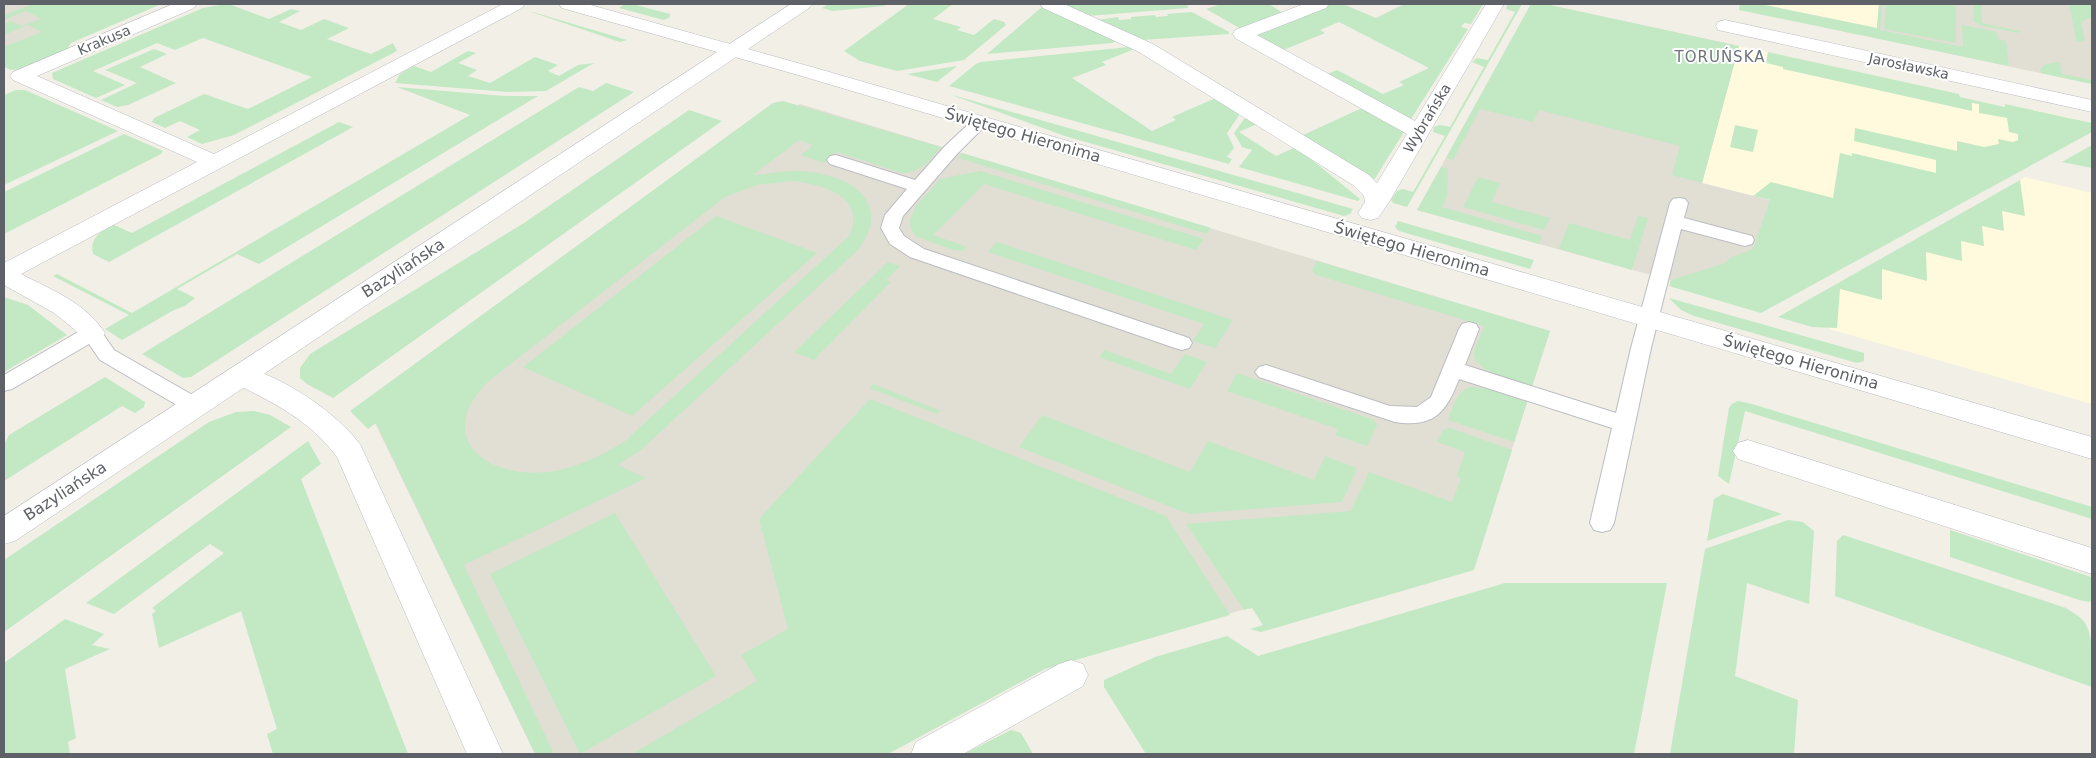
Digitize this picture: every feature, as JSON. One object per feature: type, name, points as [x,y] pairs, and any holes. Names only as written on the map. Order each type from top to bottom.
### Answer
[{"type":"street","name":"Krakusa","points":[[188,4],[20,76],[215,162]]},
{"type":"street","points":[[4,274],[516,4]]},
{"type":"street","name":"Świętego Hieronima","points":[[568,4],[980,122],[2092,448]]},
{"type":"street","name":"Bazyliańska","points":[[4,532],[803,4]]},
{"type":"street","points":[[1049,4],[1154,53],[1361,180],[1375,194],[1377,202]]},
{"type":"street","points":[[1276,4],[1295,14]]},
{"type":"street","points":[[1320,4],[1242,34],[1419,132]]},
{"type":"street","name":"Wybrańska","points":[[1358,233],[1495,4]]},
{"type":"street","name":"Jarosławska","points":[[1725,26],[2092,106]]},
{"type":"street","points":[[4,274],[68,309],[78,316],[92,333]]},
{"type":"street","points":[[242,375],[321,419],[333,430],[350,452],[485,754]]},
{"type":"street","points":[[1748,451],[2092,562]]},
{"type":"street","points":[[928,754],[1071,675]]},
{"type":"lane","points":[[980,122],[956,145],[894,215],[890,228],[897,240],[911,251],[1182,343]]},
{"type":"lane","points":[[836,160],[919,187]]},
{"type":"lane","points":[[1602,523],[1649,318],[1677,212],[1745,240]]},
{"type":"lane","points":[[1266,372],[1388,413],[1410,416],[1423,414],[1437,405],[1469,328]]},
{"type":"lane","points":[[4,384],[92,333],[107,355],[195,406]]},
{"type":"lane","points":[[1452,369],[1624,424]]},
{"type":"shaded area","points":[[4,4],[152,4],[4,66]]},
{"type":"shaded area","points":[[1531,4],[1545,4],[1739,46],[1702,183],[1871,226],[1687,285],[1417,210]]},
{"type":"shaded area","points":[[1760,4],[1879,4],[1877,28],[1834,19]]},
{"type":"shaded area","points":[[1879,4],[2092,4],[2092,84],[1876,38]]},
{"type":"shaded area","points":[[1739,46],[1959,94],[1960,97],[2005,107],[2005,104],[2076,119],[2087,128],[1871,226],[1702,183]]},
{"type":"shaded area","points":[[800,104],[1550,331],[1483,540],[745,754],[535,754],[375,423]]},
{"type":"shaded area","points":[[2025,177],[2092,193],[2092,404],[1829,329],[1832,287]]},
{"type":"green space","points":[[28,4],[170,4],[159,5],[71,43],[66,51],[22,69],[11,70],[4,67],[4,45],[9,45],[42,32],[28,25],[4,35],[4,23],[11,21],[22,26],[41,19],[26,11],[4,20],[4,15],[30,5]]},
{"type":"green space","points":[[233,4],[231,5],[269,19],[291,9],[300,11],[279,22],[301,30],[324,19],[349,28],[327,39],[371,54],[393,43],[397,51],[234,135],[202,144],[187,137],[200,130],[180,121],[165,128],[152,122],[154,118],[204,94],[248,109],[312,77],[203,38],[175,50],[157,43],[93,71],[125,85],[96,98],[53,79],[52,73],[203,8]]},
{"type":"green space","points":[[625,4],[632,4],[670,14],[670,17],[664,20],[619,8]]},
{"type":"green space","points":[[829,4],[887,4],[884,6],[833,11],[822,8]]},
{"type":"green space","points":[[909,4],[953,4],[933,19],[961,27],[957,30],[974,35],[994,19],[1004,22],[1006,25],[964,60],[897,71],[860,61],[844,51]]},
{"type":"green space","points":[[1061,4],[1185,4],[1188,8],[1088,16]]},
{"type":"green space","points":[[1221,4],[1269,4],[1283,13],[1243,30],[1206,9]]},
{"type":"green space","points":[[1330,4],[1343,4],[1376,18],[1404,4],[1483,4],[1471,24],[1464,23],[1461,27],[1468,29],[1411,119],[1325,75],[1337,70],[1383,94],[1404,85],[1399,82],[1429,68],[1339,22],[1320,30],[1325,33],[1281,51],[1252,34]]},
{"type":"green space","points":[[1507,4],[1522,4],[1407,207],[1393,203],[1391,200],[1397,191],[1403,189],[1413,192],[1445,136],[1433,132],[1434,127],[1440,125],[1450,127],[1484,67],[1472,62],[1477,58],[1488,60],[1515,12],[1506,9]]},
{"type":"green space","points":[[1531,4],[1545,4],[1739,46],[1702,183],[1672,175],[1680,146],[1539,110],[1533,122],[1480,109],[1453,160],[1446,158]]},
{"type":"green space","points":[[1740,4],[1760,4],[1877,28],[1879,4],[1882,4],[1880,30],[1963,47],[1962,25],[1997,32],[1998,39],[2006,41],[2009,66],[1739,10]]},
{"type":"green space","points":[[1886,4],[1956,4],[1956,43],[1884,29]]},
{"type":"green space","points":[[1973,4],[1981,4],[1982,23],[2019,31],[2019,33],[1983,26],[1974,22]]},
{"type":"green space","points":[[2069,4],[2092,4],[2092,17],[2081,22],[2085,41],[2077,42]]},
{"type":"green space","points":[[1043,6],[1117,41],[987,54]]},
{"type":"green space","points":[[528,11],[536,13],[627,40],[620,42]]},
{"type":"green space","points":[[1192,12],[1229,32],[1229,34],[1142,40],[1097,20],[1118,17],[1119,20],[1155,15],[1156,17],[1168,16],[1167,14]]},
{"type":"green space","points":[[1129,47],[1137,48],[1102,62],[1106,65],[1072,78],[1152,131],[1176,120],[1172,117],[1218,97],[1242,111],[1227,133],[1234,148],[1227,157],[1232,159],[1229,164],[949,86],[981,62]]},
{"type":"green space","points":[[154,49],[167,54],[140,67],[176,83],[128,105],[117,107],[101,100],[137,83],[105,70]]},
{"type":"green space","points":[[468,51],[476,53],[458,63],[477,70],[468,76],[490,83],[535,57],[558,65],[548,71],[559,76],[578,65],[594,63],[546,91],[508,92],[395,83],[400,74],[414,66],[431,72]]},
{"type":"green space","points":[[1768,52],[1959,94],[1960,97],[2005,107],[2005,104],[2092,123],[2092,132],[1761,313],[1669,286],[1671,280],[1723,264],[1732,257],[1753,249],[1770,200],[1753,196],[1771,182],[1833,198],[1840,153],[1852,156],[1852,153],[1936,173],[1936,160],[1854,141],[1855,128],[1957,151],[1957,141],[1984,147],[1999,144],[1998,139],[2013,142],[2018,140],[2018,134],[2009,132],[2007,118],[1979,113],[1979,104],[1972,103],[1972,111],[1783,69],[1783,67],[1766,63]]},
{"type":"green space","points":[[2060,62],[2062,74],[2092,80],[2092,84],[2041,73],[2040,69],[2046,64]]},
{"type":"green space","points":[[957,66],[937,82],[907,74]]},
{"type":"green space","points":[[606,83],[634,92],[191,377],[183,378],[142,354],[579,87],[593,91]]},
{"type":"green space","points":[[397,87],[504,96],[538,96],[259,264],[237,254],[177,289],[195,298],[185,306],[174,310],[122,340],[105,329],[129,315],[53,276],[57,274],[132,313],[470,115]]},
{"type":"green space","points":[[16,90],[25,90],[118,131],[4,185],[4,95]]},
{"type":"green space","points":[[949,94],[1353,209],[1350,214],[1344,216],[1065,136]]},
{"type":"green space","points":[[783,101],[941,147],[920,168],[915,171],[902,173],[837,152],[824,163],[801,155],[813,145],[799,140],[753,175],[799,171],[833,177],[848,183],[860,192],[868,203],[871,216],[868,232],[858,250],[642,449],[618,465],[646,478],[464,565],[554,754],[535,754],[376,423],[368,429],[350,411],[773,103]],"holes":[[[792,181],[828,189],[847,202],[852,211],[853,222],[849,236],[625,441],[588,461],[548,472],[525,472],[504,468],[486,460],[473,449],[466,435],[466,419],[473,400],[490,380],[725,197],[757,185]]]},
{"type":"green space","points":[[1362,108],[1404,132],[1374,180],[1301,136]]},
{"type":"green space","points":[[689,110],[722,121],[333,398],[307,384],[300,378],[300,368],[310,354],[524,223]]},
{"type":"green space","points":[[1247,115],[1257,124],[1239,132],[1276,156],[1296,147],[1360,199],[1358,201],[1239,167],[1252,150],[1242,147],[1234,133]]},
{"type":"green space","points":[[339,122],[353,127],[109,262],[93,254],[92,249],[96,236],[112,224],[132,233]]},
{"type":"green space","points":[[1735,125],[1758,130],[1753,152],[1730,147]]},
{"type":"green space","points":[[124,134],[163,151],[161,154],[4,234],[4,192]]},
{"type":"green space","points":[[2092,145],[2092,168],[2062,162]]},
{"type":"green space","points":[[962,153],[1211,228],[1207,234],[958,158]]},
{"type":"green space","points":[[1441,167],[1448,169],[1447,197],[1442,207],[1542,236],[1539,244],[1417,210]]},
{"type":"green space","points":[[980,171],[1204,239],[1196,250],[984,184],[933,235],[967,247],[963,251],[953,250],[917,237],[911,230],[910,220],[916,206],[940,179]]},
{"type":"green space","points":[[1478,177],[1500,183],[1492,202],[1550,218],[1544,230],[1463,207]]},
{"type":"green space","points":[[2020,180],[2025,216],[2002,211],[2004,231],[1982,226],[1984,246],[1961,241],[1962,261],[1926,252],[1927,281],[1882,269],[1882,300],[1840,289],[1837,328],[1812,327],[1778,317]]},
{"type":"green space","points":[[716,216],[817,253],[632,416],[523,367]]},
{"type":"green space","points":[[1638,216],[1648,218],[1632,270],[1559,249],[1569,223],[1630,240]]},
{"type":"green space","points":[[1398,221],[1534,260],[1530,269],[1399,231],[1395,227]]},
{"type":"green space","points":[[997,242],[1233,320],[1215,348],[1193,341],[1204,324],[988,252]]},
{"type":"green space","points":[[1317,261],[1550,331],[1532,386],[1497,375],[1480,365],[1475,359],[1474,352],[1484,326],[1316,275],[1312,270]]},
{"type":"green space","points":[[888,262],[900,266],[886,280],[891,282],[814,360],[794,352]]},
{"type":"green space","points":[[4,297],[28,305],[67,335],[4,372]]},
{"type":"green space","points":[[1669,298],[1864,353],[1864,361],[1857,363],[1694,316],[1681,310]]},
{"type":"green space","points":[[1105,350],[1171,374],[1185,354],[1207,362],[1190,389],[1099,357]]},
{"type":"green space","points":[[1237,373],[1374,420],[1377,425],[1367,446],[1335,435],[1338,429],[1227,391]]},
{"type":"green space","points":[[105,377],[145,402],[144,407],[135,413],[122,406],[4,481],[4,445],[9,435]]},
{"type":"green space","points":[[873,384],[941,411],[937,414],[869,388]]},
{"type":"green space","points":[[1469,387],[1484,388],[1527,402],[1514,442],[1448,420],[1458,397]]},
{"type":"green space","points":[[870,399],[1166,516],[1230,615],[1045,669],[888,754],[632,754],[757,681],[741,655],[788,629],[759,519]]},
{"type":"green space","points":[[1738,401],[2092,507],[2092,519],[1745,411],[1729,484],[1718,476],[1729,408]]},
{"type":"green space","points":[[254,411],[270,415],[291,427],[4,632],[4,560],[209,422],[236,412]]},
{"type":"green space","points":[[1042,415],[1190,472],[1208,441],[1314,480],[1325,456],[1357,468],[1342,502],[1189,514],[1019,447]]},
{"type":"green space","points":[[1450,428],[1512,450],[1474,570],[1261,632],[1250,629],[1263,625],[1252,608],[1244,610],[1186,524],[1351,511],[1369,472],[1452,502],[1461,478],[1457,476],[1465,452],[1437,442],[1443,430]]},
{"type":"green space","points":[[308,441],[321,464],[301,479],[408,754],[273,754],[267,734],[277,729],[241,611],[159,648],[152,614],[156,611],[152,608],[224,553],[210,544],[114,614],[86,603]]},
{"type":"green space","points":[[1723,494],[1782,514],[1707,541],[1714,499]]},
{"type":"green space","points":[[615,513],[716,676],[580,754],[490,574]]},
{"type":"green space","points":[[1788,520],[1803,522],[1814,531],[1809,604],[1747,583],[1735,676],[1798,700],[1794,754],[1670,754],[1705,549]]},
{"type":"green space","points":[[1950,530],[2091,577],[2092,600],[2089,602],[2079,600],[1950,557]]},
{"type":"green space","points":[[1843,535],[2066,608],[2086,624],[2089,633],[2092,657],[2092,687],[1835,596],[1837,541]]},
{"type":"green space","points":[[1505,583],[1667,583],[1634,754],[1146,754],[1104,687],[1104,680],[1155,657],[1227,636],[1258,656]]},
{"type":"green space","points":[[65,619],[104,634],[92,645],[110,649],[65,669],[76,738],[68,742],[70,754],[4,754],[4,663]]},
{"type":"green space","points":[[1011,730],[1021,733],[1033,754],[964,754]]},
{"type":"district","name":"TORUŃSKA","points":[[1720,57]]}]
